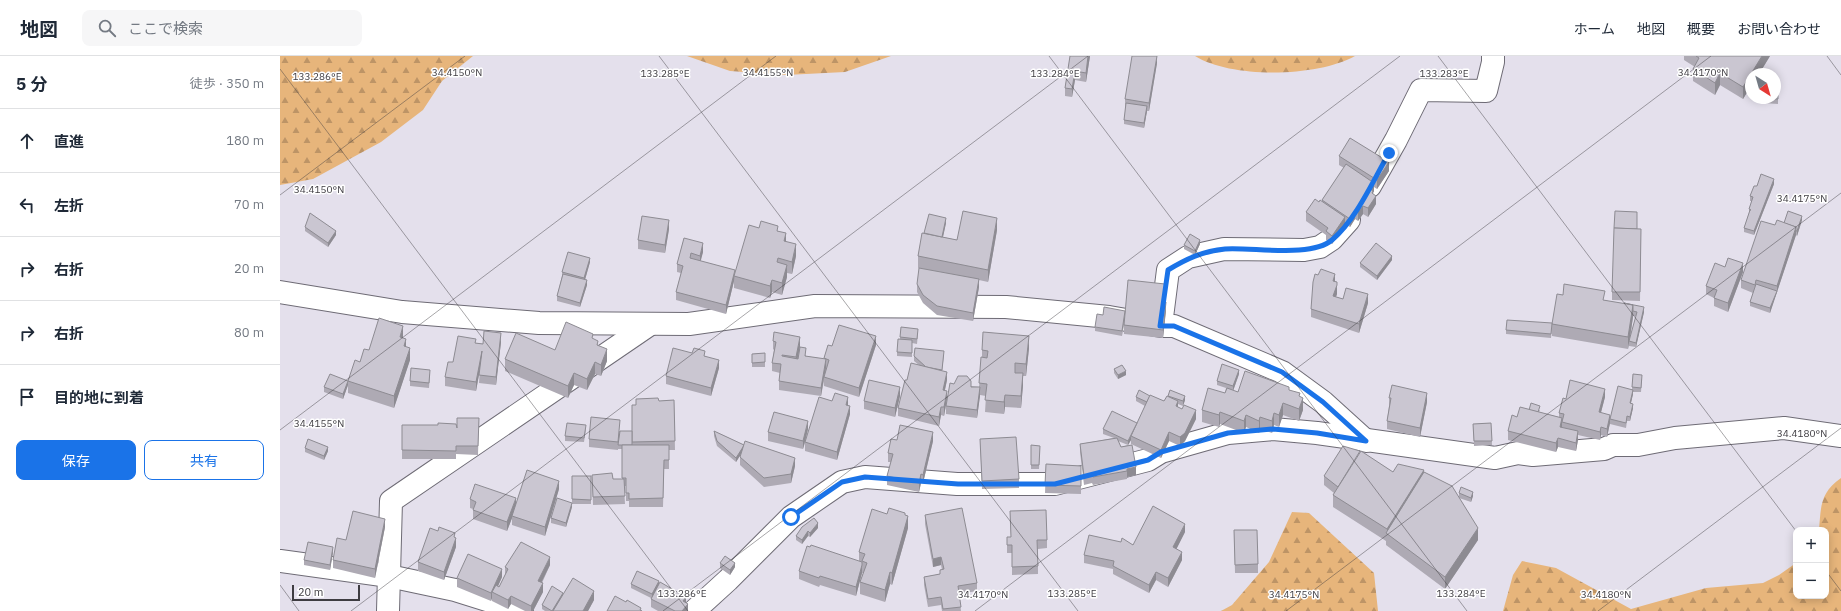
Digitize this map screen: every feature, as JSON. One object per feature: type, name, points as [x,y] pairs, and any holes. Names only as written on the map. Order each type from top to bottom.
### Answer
[{"type":"street","points":[[1160,326],[1168,270],[1188,257],[1224,249],[1304,250],[1320,247],[1332,240],[1354,214],[1396,140],[1421,90],[1486,91],[1493,56]]},
{"type":"street","points":[[280,292],[402,312],[539,323],[689,324],[815,306],[1006,307],[1109,317],[1160,326],[1174,326],[1282,372],[1323,402],[1366,441]]},
{"type":"street","points":[[388,611],[391,501],[649,324]]},
{"type":"street","points":[[694,611],[728,580],[791,517],[842,482],[865,477],[958,484],[1055,484],[1148,460],[1161,452],[1228,433],[1273,429],[1317,433],[1495,458],[1518,453],[1533,455],[1604,449],[1613,445],[1638,445],[1676,438],[1784,428],[1841,436]]},
{"type":"street","points":[[280,561],[388,576],[455,590],[522,611]]},
{"type":"green space","points":[[280,56],[473,56],[442,81],[423,110],[381,142],[313,179],[280,185]]},
{"type":"green space","points":[[687,56],[891,56],[845,72],[786,75],[730,71]]},
{"type":"green space","points":[[1195,56],[1355,56],[1339,63],[1320,68],[1298,71],[1252,72],[1230,69]]},
{"type":"green space","points":[[1841,478],[1841,611],[1503,611],[1513,575],[1522,561],[1556,568],[1631,609],[1706,588],[1763,583],[1779,575],[1793,565],[1793,599],[1829,599],[1829,527],[1819,527],[1821,507],[1825,495]]},
{"type":"green space","points":[[1292,512],[1309,513],[1374,573],[1378,611],[1221,611],[1232,605],[1269,562]]},
{"type":"building","points":[[1070,56],[1088,56],[1086,73],[1075,71],[1072,89],[1065,88]]},
{"type":"building","points":[[1132,56],[1157,56],[1149,103],[1125,99]]},
{"type":"building","points":[[1696,56],[1762,56],[1755,68],[1745,68],[1745,84],[1743,87],[1720,73],[1715,83],[1693,69],[1699,58]]},
{"type":"building","points":[[1126,103],[1147,106],[1144,123],[1124,120]]},
{"type":"building","points":[[1350,138],[1389,162],[1377,180],[1339,156]]},
{"type":"building","points":[[1346,164],[1374,183],[1370,189],[1376,196],[1368,208],[1363,206],[1358,212],[1355,210],[1350,219],[1322,200]]},
{"type":"building","points":[[1761,174],[1774,179],[1754,231],[1744,228],[1751,210],[1749,209],[1753,197],[1750,196],[1754,186],[1757,186]]},
{"type":"building","points":[[1315,199],[1319,202],[1320,200],[1345,217],[1332,236],[1326,231],[1328,228],[1306,212]]},
{"type":"building","points":[[963,211],[997,218],[988,270],[918,256],[922,233],[957,240]]},
{"type":"building","points":[[1615,211],[1637,212],[1637,229],[1614,228]]},
{"type":"building","points":[[1788,211],[1802,216],[1797,231],[1796,227],[1784,223]]},
{"type":"building","points":[[310,213],[336,231],[328,243],[305,227]]},
{"type":"building","points":[[929,214],[946,218],[942,237],[924,233]]},
{"type":"building","points":[[642,216],[669,220],[665,245],[638,240]]},
{"type":"building","points":[[1777,220],[1796,227],[1777,286],[1756,280],[1755,285],[1741,280],[1761,221],[1775,225]]},
{"type":"building","points":[[761,221],[778,226],[777,231],[786,233],[784,241],[796,244],[792,262],[778,258],[777,262],[787,265],[782,283],[772,280],[770,286],[734,276],[749,225],[759,228]]},
{"type":"building","points":[[1614,228],[1641,229],[1640,292],[1612,292]]},
{"type":"building","points":[[1190,234],[1200,240],[1195,251],[1184,245]]},
{"type":"building","points":[[684,238],[703,243],[700,256],[691,253],[690,258],[735,270],[726,305],[676,292],[683,266],[677,264]]},
{"type":"building","points":[[1376,243],[1392,256],[1377,276],[1360,263]]},
{"type":"building","points":[[568,252],[590,258],[584,278],[562,272]]},
{"type":"building","points":[[1728,258],[1743,263],[1728,303],[1714,298],[1717,290],[1706,286],[1715,263],[1725,267]]},
{"type":"building","points":[[919,268],[979,279],[973,313],[937,306],[923,295],[917,284]]},
{"type":"building","points":[[1321,269],[1335,274],[1333,281],[1337,282],[1337,285],[1333,296],[1343,299],[1346,288],[1368,294],[1359,324],[1311,309],[1315,274],[1318,275]]},
{"type":"building","points":[[563,274],[587,280],[580,303],[557,296]]},
{"type":"building","points":[[1128,280],[1165,284],[1163,302],[1166,302],[1163,330],[1124,325]]},
{"type":"building","points":[[1564,284],[1605,291],[1603,300],[1633,305],[1628,337],[1552,324],[1557,294],[1563,295]]},
{"type":"building","points":[[1756,284],[1777,291],[1770,308],[1750,302]]},
{"type":"building","points":[[1624,303],[1644,307],[1636,343],[1629,341],[1637,312],[1633,311],[1633,305]]},
{"type":"building","points":[[1104,307],[1125,311],[1122,331],[1095,327],[1097,314],[1103,315]]},
{"type":"building","points":[[379,318],[403,326],[400,337],[406,339],[404,346],[410,348],[394,396],[348,381],[355,360],[360,362],[364,349],[369,350]]},
{"type":"building","points":[[1507,320],[1552,323],[1551,334],[1506,330]]},
{"type":"building","points":[[566,322],[593,334],[592,338],[598,341],[597,345],[607,349],[601,365],[595,362],[587,379],[574,373],[568,386],[505,359],[516,333],[555,350]]},
{"type":"building","points":[[839,325],[876,336],[859,388],[824,377],[829,360],[824,358],[828,345],[832,346]]},
{"type":"building","points":[[901,327],[918,329],[917,339],[900,337]]},
{"type":"building","points":[[484,331],[501,333],[496,377],[479,375],[482,351],[476,382],[445,377],[448,362],[453,362],[458,336],[476,339],[475,343],[483,344]]},
{"type":"building","points":[[774,332],[800,337],[796,357],[782,356],[798,359],[800,347],[806,348],[805,356],[826,359],[821,388],[779,381],[781,364],[772,363],[776,342],[773,341]]},
{"type":"building","points":[[983,332],[1029,336],[1026,364],[1015,363],[1015,373],[1023,373],[1021,396],[1005,395],[1004,402],[985,400],[987,384],[979,383],[981,357],[987,358],[988,351],[982,350]]},
{"type":"building","points":[[898,339],[912,340],[912,353],[897,352]]},
{"type":"building","points":[[673,348],[692,353],[694,348],[705,351],[704,356],[719,360],[711,388],[666,376]]},
{"type":"building","points":[[915,348],[944,351],[942,370],[926,367],[914,356]]},
{"type":"building","points":[[765,353],[765,362],[752,363],[752,354]]},
{"type":"building","points":[[911,363],[947,372],[943,390],[947,391],[944,407],[941,407],[939,417],[898,408]]},
{"type":"building","points":[[1222,364],[1239,370],[1233,386],[1217,381]]},
{"type":"building","points":[[1122,365],[1126,371],[1118,375],[1114,369]]},
{"type":"building","points":[[411,368],[430,370],[429,383],[410,381]]},
{"type":"building","points":[[1245,371],[1289,387],[1289,390],[1300,393],[1299,396],[1303,398],[1299,409],[1283,403],[1279,415],[1274,413],[1272,421],[1260,417],[1259,421],[1246,415],[1244,421],[1220,412],[1219,415],[1202,410],[1208,388],[1225,393],[1227,388],[1238,392]]},
{"type":"building","points":[[330,374],[348,381],[343,394],[324,387]]},
{"type":"building","points":[[1633,374],[1642,375],[1641,388],[1632,387]]},
{"type":"building","points":[[958,376],[967,376],[971,381],[971,387],[980,387],[977,410],[946,406],[950,383],[954,384]]},
{"type":"building","points":[[869,380],[900,387],[895,408],[864,401]]},
{"type":"building","points":[[1570,380],[1605,389],[1599,412],[1610,415],[1607,429],[1601,427],[1600,432],[1562,422],[1564,414],[1559,413],[1563,398],[1566,399]]},
{"type":"building","points":[[1392,385],[1427,393],[1420,428],[1387,421]]},
{"type":"building","points":[[1618,386],[1633,390],[1630,403],[1633,404],[1630,417],[1627,416],[1626,423],[1610,419]]},
{"type":"building","points":[[1139,390],[1150,396],[1147,402],[1136,397]]},
{"type":"building","points":[[1170,390],[1185,396],[1183,401],[1168,396]]},
{"type":"building","points":[[835,393],[848,397],[846,405],[850,406],[837,452],[805,442],[819,397],[832,401]]},
{"type":"building","points":[[1150,395],[1164,401],[1167,396],[1178,401],[1176,406],[1182,409],[1184,405],[1196,410],[1185,433],[1180,437],[1169,432],[1161,450],[1131,436]]},
{"type":"building","points":[[658,398],[659,401],[674,400],[675,441],[632,442],[632,405],[636,405],[636,399]]},
{"type":"building","points":[[1531,403],[1540,406],[1538,412],[1529,410]]},
{"type":"building","points":[[1520,407],[1562,418],[1560,427],[1578,431],[1576,443],[1558,438],[1556,443],[1508,431],[1512,415],[1517,417]]},
{"type":"building","points":[[1112,411],[1137,423],[1128,441],[1103,429]]},
{"type":"building","points":[[774,412],[808,421],[803,441],[768,432]]},
{"type":"building","points":[[591,417],[620,420],[618,442],[589,439]]},
{"type":"building","points":[[457,418],[479,418],[478,446],[456,446],[456,451],[402,450],[402,425],[438,425],[438,423],[456,424],[457,428]]},
{"type":"building","points":[[567,423],[586,425],[584,438],[565,436]]},
{"type":"building","points":[[1491,423],[1492,441],[1474,441],[1473,424]]},
{"type":"building","points":[[900,425],[933,432],[923,475],[921,474],[919,483],[887,476],[893,454],[888,453],[891,439],[897,440]]},
{"type":"building","points":[[620,431],[632,431],[632,445],[618,445]]},
{"type":"building","points":[[714,431],[744,445],[736,458],[717,441]]},
{"type":"building","points":[[1016,437],[1019,479],[982,481],[980,439]]},
{"type":"building","points":[[1117,438],[1121,447],[1132,445],[1136,467],[1127,469],[1127,471],[1093,477],[1092,475],[1084,476],[1080,444]]},
{"type":"building","points":[[308,439],[328,447],[324,456],[305,448]]},
{"type":"building","points":[[745,441],[795,458],[791,474],[764,478],[740,457]]},
{"type":"building","points":[[622,445],[669,445],[669,460],[664,460],[663,498],[629,499],[629,493],[626,493],[626,478],[622,478]]},
{"type":"building","points":[[1031,445],[1040,446],[1039,465],[1031,465]]},
{"type":"building","points":[[1343,446],[1360,451],[1338,487],[1324,476]]},
{"type":"building","points":[[1361,451],[1393,472],[1398,464],[1424,470],[1387,529],[1333,495]]},
{"type":"building","points":[[1046,464],[1081,466],[1081,486],[1045,485]]},
{"type":"building","points":[[527,470],[559,481],[545,527],[512,516]]},
{"type":"building","points":[[1424,472],[1452,486],[1478,528],[1445,577],[1386,533]]},
{"type":"building","points":[[612,473],[613,479],[624,479],[625,496],[593,497],[592,475]]},
{"type":"building","points":[[572,476],[591,476],[591,500],[572,499]]},
{"type":"building","points":[[475,484],[516,498],[507,522],[473,510],[476,502],[470,499]]},
{"type":"building","points":[[1461,487],[1473,492],[1471,498],[1459,493]]},
{"type":"building","points":[[557,498],[572,503],[566,523],[551,518]]},
{"type":"building","points":[[1153,506],[1185,524],[1173,547],[1182,552],[1168,578],[1156,572],[1149,585],[1113,566],[1114,561],[1084,555],[1089,535],[1121,542],[1122,538],[1133,545]]},
{"type":"building","points":[[889,508],[905,513],[905,515],[908,516],[892,573],[890,572],[885,590],[860,582],[867,563],[862,561],[865,554],[859,552],[872,509],[887,514]]},
{"type":"building","points":[[962,508],[977,583],[958,586],[961,607],[943,609],[941,597],[928,599],[924,577],[940,574],[940,570],[944,569],[941,557],[933,559],[925,515]]},
{"type":"building","points":[[1046,510],[1047,540],[1037,540],[1038,566],[1012,567],[1012,545],[1007,545],[1007,537],[1011,537],[1010,511]]},
{"type":"building","points":[[353,511],[385,519],[375,569],[333,560],[337,538],[346,540]]},
{"type":"building","points":[[814,518],[818,523],[810,533],[808,531],[802,540],[796,536],[802,527]]},
{"type":"building","points":[[439,527],[455,533],[454,537],[456,538],[444,572],[418,562],[430,528],[438,531]]},
{"type":"building","points":[[1234,530],[1257,530],[1258,564],[1235,565]]},
{"type":"building","points":[[308,542],[333,547],[330,565],[304,560]]},
{"type":"building","points":[[521,542],[550,557],[538,581],[543,583],[531,606],[511,596],[508,600],[492,592],[496,585],[499,587],[508,569],[505,567]]},
{"type":"building","points":[[811,545],[862,562],[856,587],[820,576],[819,578],[799,571],[807,546],[810,547]]},
{"type":"building","points":[[468,554],[502,569],[491,593],[457,578]]},
{"type":"building","points":[[725,556],[735,563],[730,570],[720,563]]},
{"type":"building","points":[[637,571],[659,581],[652,594],[631,584]]},
{"type":"building","points":[[573,578],[594,591],[583,611],[553,611]]},
{"type":"building","points":[[660,582],[686,597],[683,601],[688,604],[682,611],[675,611],[651,599]]},
{"type":"building","points":[[552,586],[563,593],[552,611],[542,605]]},
{"type":"building","points":[[615,596],[626,602],[627,600],[641,608],[640,610],[642,611],[607,611]]},
{"type":"route","points":[[791,517],[842,482],[865,477],[958,484],[1055,484],[1148,460],[1161,452],[1228,433],[1273,429],[1317,433],[1366,441],[1323,402],[1282,372],[1174,326],[1160,326],[1168,270],[1188,257],[1224,249],[1304,250],[1320,247],[1332,240],[1354,214],[1389,153]]}]
